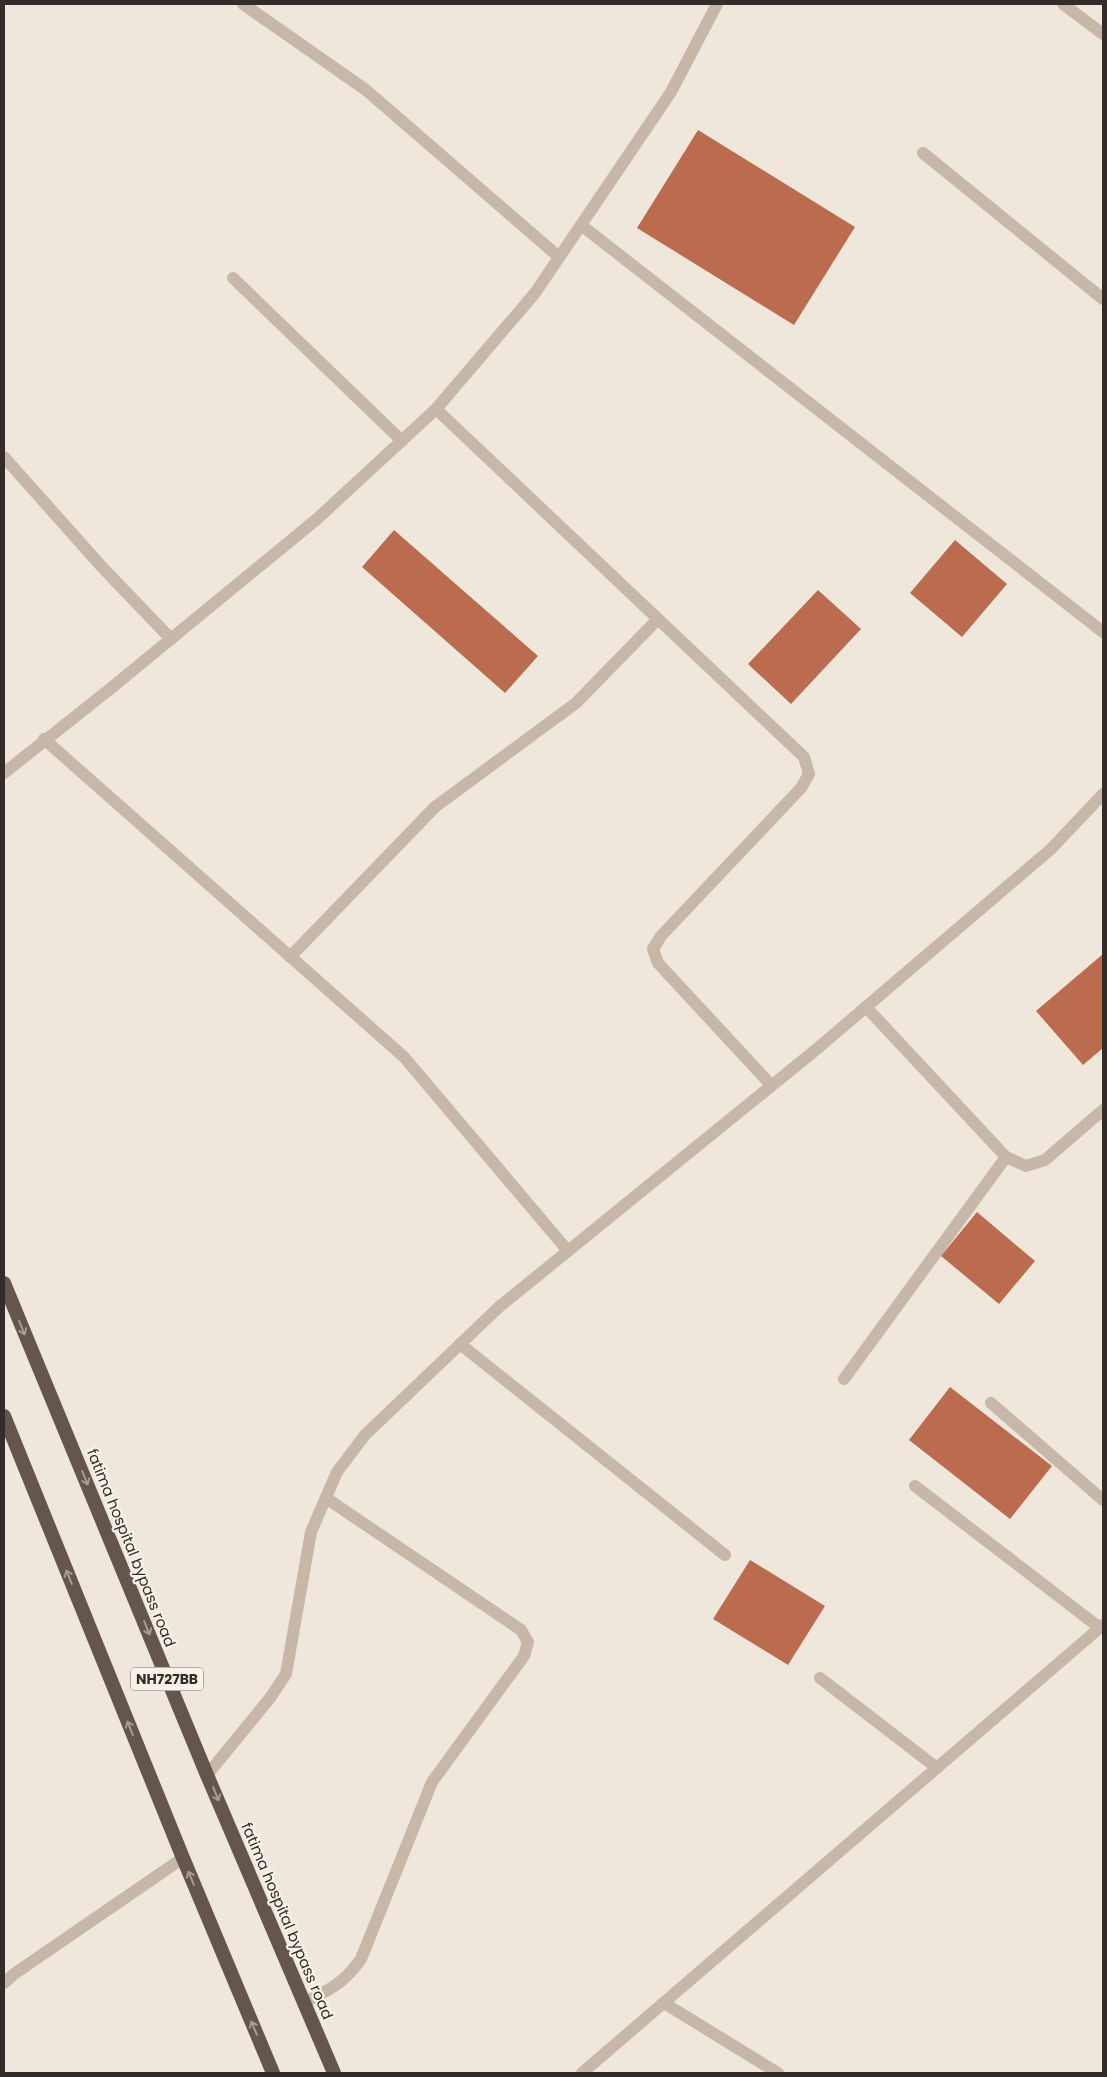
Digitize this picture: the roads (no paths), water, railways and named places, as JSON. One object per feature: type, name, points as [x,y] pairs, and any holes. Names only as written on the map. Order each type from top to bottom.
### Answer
[{"type":"highway","name":"fatima hospital bypass road","points":[[4,1283],[207,1774],[334,2073]]},
{"type":"highway","name":"NH727BB","points":[[4,1416],[183,1858],[273,2073]]},
{"type":"street","points":[[242,4],[366,90],[559,257]]},
{"type":"street","points":[[4,773],[317,520],[436,409],[535,293],[671,92],[717,4]]},
{"type":"street","points":[[1063,4],[1103,34]]},
{"type":"street","points":[[923,153],[1103,299]]},
{"type":"street","points":[[581,225],[1103,632]]},
{"type":"street","points":[[233,278],[402,441]]},
{"type":"street","points":[[436,409],[804,757],[809,774],[801,788],[661,936],[653,949],[658,963],[771,1086]]},
{"type":"street","points":[[4,457],[102,567],[171,639]]},
{"type":"street","points":[[290,957],[435,807],[576,703],[658,619]]},
{"type":"street","points":[[44,739],[404,1057],[568,1251]]},
{"type":"street","points":[[207,1774],[270,1698],[286,1674],[311,1532],[337,1472],[365,1435],[500,1307],[866,1007],[1051,849],[1103,794]]},
{"type":"street","points":[[866,1007],[1006,1157],[1026,1166],[1045,1160],[1103,1110]]},
{"type":"street","points":[[844,1380],[1006,1157]]},
{"type":"street","points":[[460,1344],[725,1555]]},
{"type":"street","points":[[991,1403],[1103,1500]]},
{"type":"street","points":[[582,2073],[1102,1627],[915,1486]]},
{"type":"street","points":[[305,2002],[339,1984],[352,1972],[361,1959],[432,1782],[524,1656],[528,1642],[521,1630],[326,1498]]},
{"type":"street","points":[[820,1678],[937,1768]]},
{"type":"street","points":[[4,1983],[14,1974],[183,1858]]},
{"type":"street","points":[[664,2003],[778,2073]]}]
